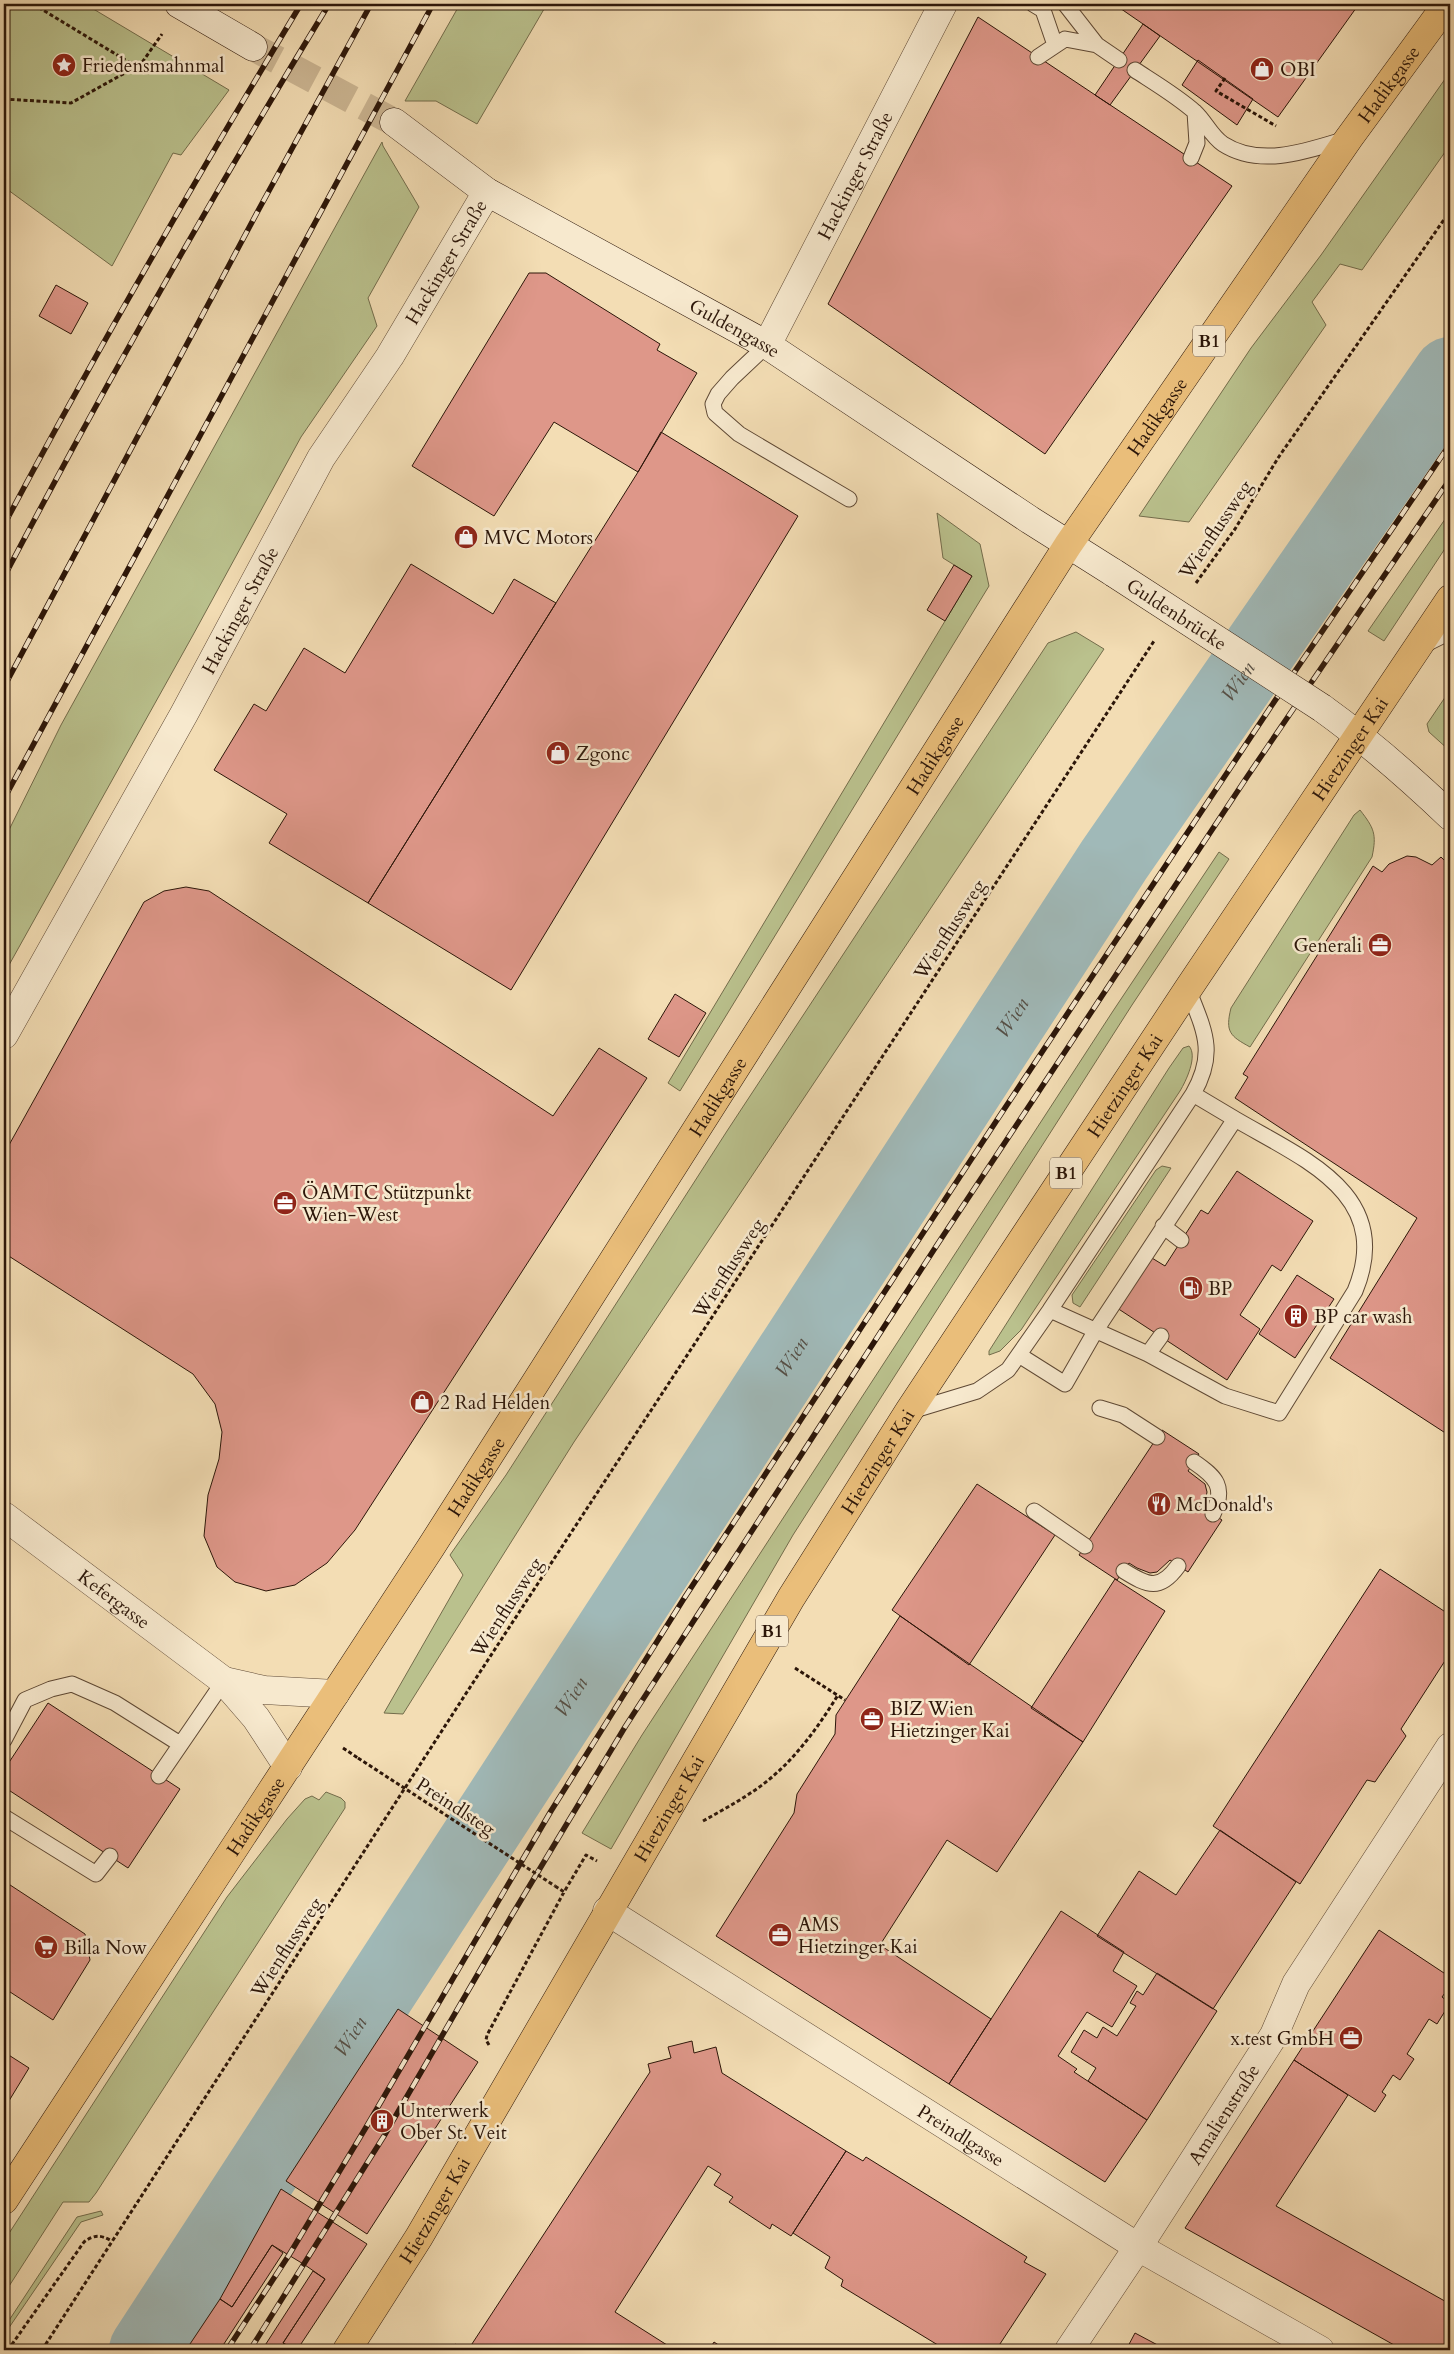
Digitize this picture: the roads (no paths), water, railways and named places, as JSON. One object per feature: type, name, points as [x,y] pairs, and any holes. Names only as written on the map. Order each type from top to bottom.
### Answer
[{"type":"main road","name":"Hadikgasse","points":[[4,2200],[336,1694],[1068,544],[1349,138],[1447,4]]},
{"type":"main road","name":"Hietzinger Kai","points":[[347,2350],[420,2236],[607,1911],[791,1598],[909,1411],[1188,989],[1450,599]]},
{"type":"street","name":"Hackinger Straße","points":[[767,345],[943,4]]},
{"type":"street","points":[[181,5],[253,47]]},
{"type":"street","name":"Guldengasse","points":[[394,122],[488,192],[767,345],[1068,544]]},
{"type":"street","name":"Hackinger Straße","points":[[4,1035],[184,714],[321,458],[390,356],[488,192]]},
{"type":"street","name":"Guldenbrücke","points":[[1068,544],[1322,708],[1359,735],[1408,776],[1450,816]]},
{"type":"street","name":"Kefergasse","points":[[4,1516],[224,1681],[256,1718],[288,1766]]},
{"type":"street","name":"Kefergasse","points":[[224,1681],[264,1690],[336,1694]]},
{"type":"street","name":"Amalienstraße","points":[[1069,2350],[1274,2034],[1296,1984],[1450,1747]]},
{"type":"street","name":"Preindlgasse","points":[[607,1911],[1138,2246],[1320,2350]]},
{"type":"lane","points":[[1033,4],[1043,10],[1055,45]]},
{"type":"lane","points":[[1065,4],[1096,45],[1119,60]]},
{"type":"lane","points":[[1038,57],[1065,39],[1096,45]]},
{"type":"lane","points":[[1135,70],[1195,112],[1221,143],[1242,153],[1269,157],[1308,151],[1349,138]]},
{"type":"lane","points":[[1191,158],[1197,142],[1195,112]]},
{"type":"lane","points":[[767,345],[718,394],[713,404],[715,413],[739,434],[849,499]]},
{"type":"lane","points":[[1416,649],[1450,632]]},
{"type":"lane","points":[[909,1411],[978,1391],[998,1379],[1019,1355],[1050,1310],[1192,1094],[1206,1067],[1207,1047],[1204,1030],[1188,989]]},
{"type":"lane","points":[[1050,1310],[1148,1354],[1225,1396],[1279,1414],[1355,1291],[1361,1276],[1364,1244],[1358,1210],[1340,1186],[1311,1165],[1192,1094]]},
{"type":"lane","points":[[1019,1355],[1065,1384],[1096,1330],[1235,1119]]},
{"type":"lane","points":[[1163,1226],[1181,1240]]},
{"type":"lane","points":[[1148,1354],[1161,1336]]},
{"type":"lane","points":[[1100,1408],[1123,1415],[1157,1437]]},
{"type":"lane","points":[[1194,1462],[1212,1476],[1218,1485],[1220,1493],[1213,1514]]},
{"type":"lane","points":[[1034,1511],[1085,1546]]},
{"type":"lane","points":[[1124,1571],[1143,1582],[1160,1584],[1178,1566]]},
{"type":"lane","points":[[159,1776],[224,1681]]},
{"type":"lane","points":[[4,1740],[25,1700],[50,1689],[72,1684],[115,1703],[180,1744]]},
{"type":"lane","points":[[4,1818],[96,1874],[110,1856]]},
{"type":"waterway","name":"Wien","points":[[146,2350],[1114,860],[1450,374]]},
{"type":"tunnel","points":[[253,47],[394,122]]},
{"type":"railway","points":[[4,525],[149,262],[301,4]]},
{"type":"railway","points":[[4,577],[162,288],[244,145],[329,4]]},
{"type":"railway","points":[[4,687],[259,209],[371,4]]},
{"type":"railway","points":[[4,799],[433,4]]},
{"type":"railway","points":[[227,2350],[289,2255],[551,1811],[683,1600],[997,1120],[1270,708],[1450,444]]},
{"type":"railway","points":[[250,2350],[384,2136],[512,1915],[625,1727],[937,1245],[1247,777],[1450,479]]},
{"type":"place","name":"Friedensmahnmal","points":[[64,65]]},
{"type":"place","name":"OBI","points":[[1262,69]]},
{"type":"place","name":"MVC Motors","points":[[466,537]]},
{"type":"place","name":"Zgonc","points":[[558,753]]},
{"type":"place","name":"Generali","points":[[1380,945]]},
{"type":"place","name":"ÖAMTC Stützpunkt Wien-West","points":[[285,1203]]},
{"type":"place","name":"BP","points":[[1191,1288]]},
{"type":"place","name":"BP car wash","points":[[1296,1316]]},
{"type":"place","name":"2 Rad Helden","points":[[422,1402]]},
{"type":"place","name":"McDonald's","points":[[1159,1504]]},
{"type":"place","name":"BIZ Wien Hietzinger Kai","points":[[872,1719]]},
{"type":"place","name":"AMS Hietzinger Kai","points":[[780,1935]]},
{"type":"place","name":"Billa Now","points":[[46,1947]]},
{"type":"place","name":"x.test GmbH","points":[[1351,2038]]},
{"type":"place","name":"Unterwerk Ober St. Veit","points":[[382,2121]]}]
